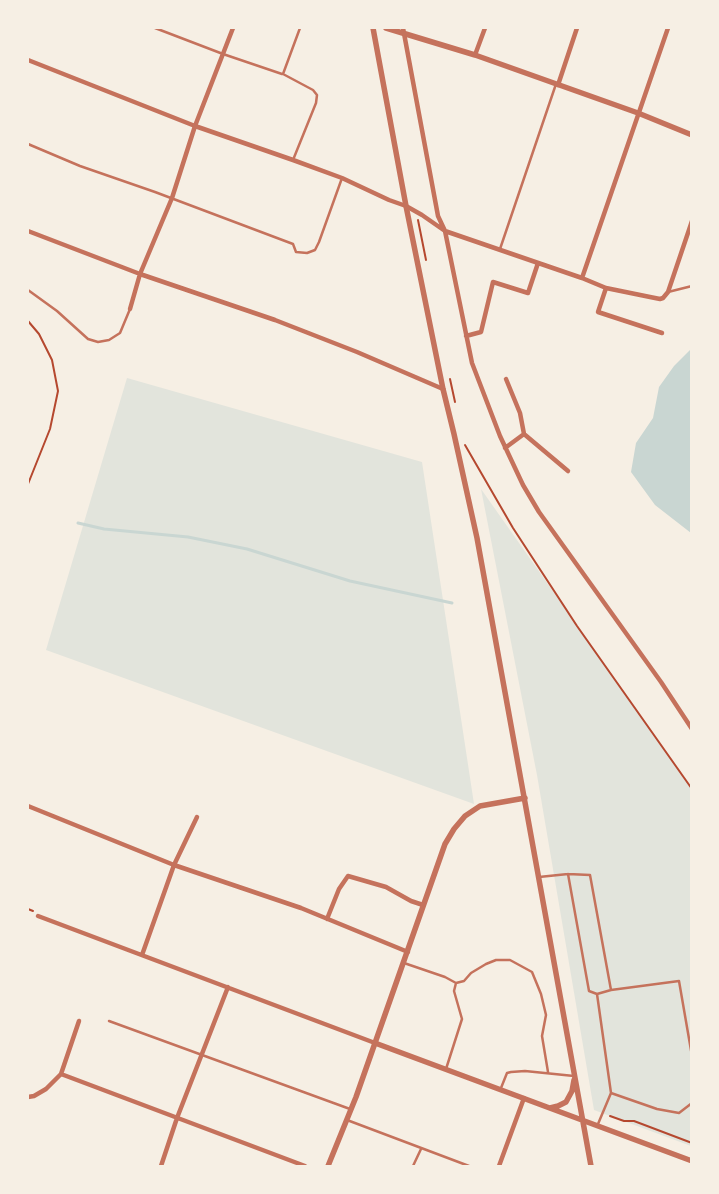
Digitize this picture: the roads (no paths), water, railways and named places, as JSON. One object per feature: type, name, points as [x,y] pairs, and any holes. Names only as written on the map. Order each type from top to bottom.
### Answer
[{"type":"street","points":[[130,309],[140,274],[172,198],[195,126],[233,28]]},
{"type":"street","points":[[373,28],[443,389],[477,538],[584,1121],[590,1165]]},
{"type":"street","points":[[386,28],[404,30],[692,135]]},
{"type":"street","points":[[475,55],[485,28]]},
{"type":"street","points":[[557,85],[577,28]]},
{"type":"street","points":[[582,278],[668,28]]},
{"type":"street","points":[[404,30],[438,216],[445,231],[472,363],[483,395],[505,448],[539,512],[692,730]]},
{"type":"street","points":[[28,60],[195,126],[342,178],[406,206],[445,231],[606,288],[660,299],[668,292],[692,221]]},
{"type":"street","points":[[28,231],[140,274],[275,320],[358,352],[443,389]]},
{"type":"street","points":[[466,336],[481,332],[493,282],[528,293],[538,263]]},
{"type":"street","points":[[606,288],[598,312],[662,333]]},
{"type":"street","points":[[506,378],[520,413],[524,434],[568,471]]},
{"type":"street","points":[[505,448],[524,434]]},
{"type":"street","points":[[328,1166],[351,1110],[445,844],[454,828],[464,816],[480,806],[525,798]]},
{"type":"street","points":[[28,806],[174,865],[301,908],[408,952]]},
{"type":"street","points":[[142,955],[174,865],[197,817]]},
{"type":"street","points":[[327,919],[338,889],[348,876],[386,887],[411,901],[423,905]]},
{"type":"street","points":[[38,916],[692,1161]]},
{"type":"street","points":[[161,1166],[228,987]]},
{"type":"street","points":[[28,1096],[34,1096],[46,1088],[61,1074],[79,1021]]},
{"type":"street","points":[[61,1074],[306,1166]]},
{"type":"street","points":[[550,1108],[566,1102],[572,1091],[575,1076]]},
{"type":"street","points":[[499,1166],[524,1098]]},
{"type":"lane","points":[[155,28],[283,74],[313,90],[316,95],[316,103],[293,160]]},
{"type":"lane","points":[[283,74],[300,28]]},
{"type":"lane","points":[[500,249],[557,85]]},
{"type":"lane","points":[[28,144],[80,166],[172,198],[292,244],[296,252],[307,253],[315,250],[342,178]]},
{"type":"lane","points":[[668,292],[692,286]]},
{"type":"lane","points":[[28,290],[88,338],[98,342],[109,340],[120,334],[130,309]]},
{"type":"lane","points":[[539,877],[568,874],[590,875],[611,990]]},
{"type":"lane","points":[[568,874],[589,992],[597,994],[611,990],[679,980],[692,1056]]},
{"type":"lane","points":[[404,963],[456,982],[464,981],[471,973],[496,960],[510,960],[532,972],[541,994],[546,1015],[542,1036],[548,1072]]},
{"type":"lane","points":[[446,1069],[462,1019],[454,991],[456,982]]},
{"type":"lane","points":[[597,994],[611,1093],[598,1126]]},
{"type":"lane","points":[[109,1021],[351,1110]]},
{"type":"lane","points":[[500,1090],[507,1073],[525,1071],[548,1072],[575,1076]]},
{"type":"lane","points":[[611,1093],[679,1113],[692,1103]]},
{"type":"lane","points":[[347,1120],[469,1166]]},
{"type":"lane","points":[[413,1166],[421,1148]]},
{"type":"waterway","points":[[78,523],[104,529],[188,537],[247,549],[350,581],[452,603]]}]
